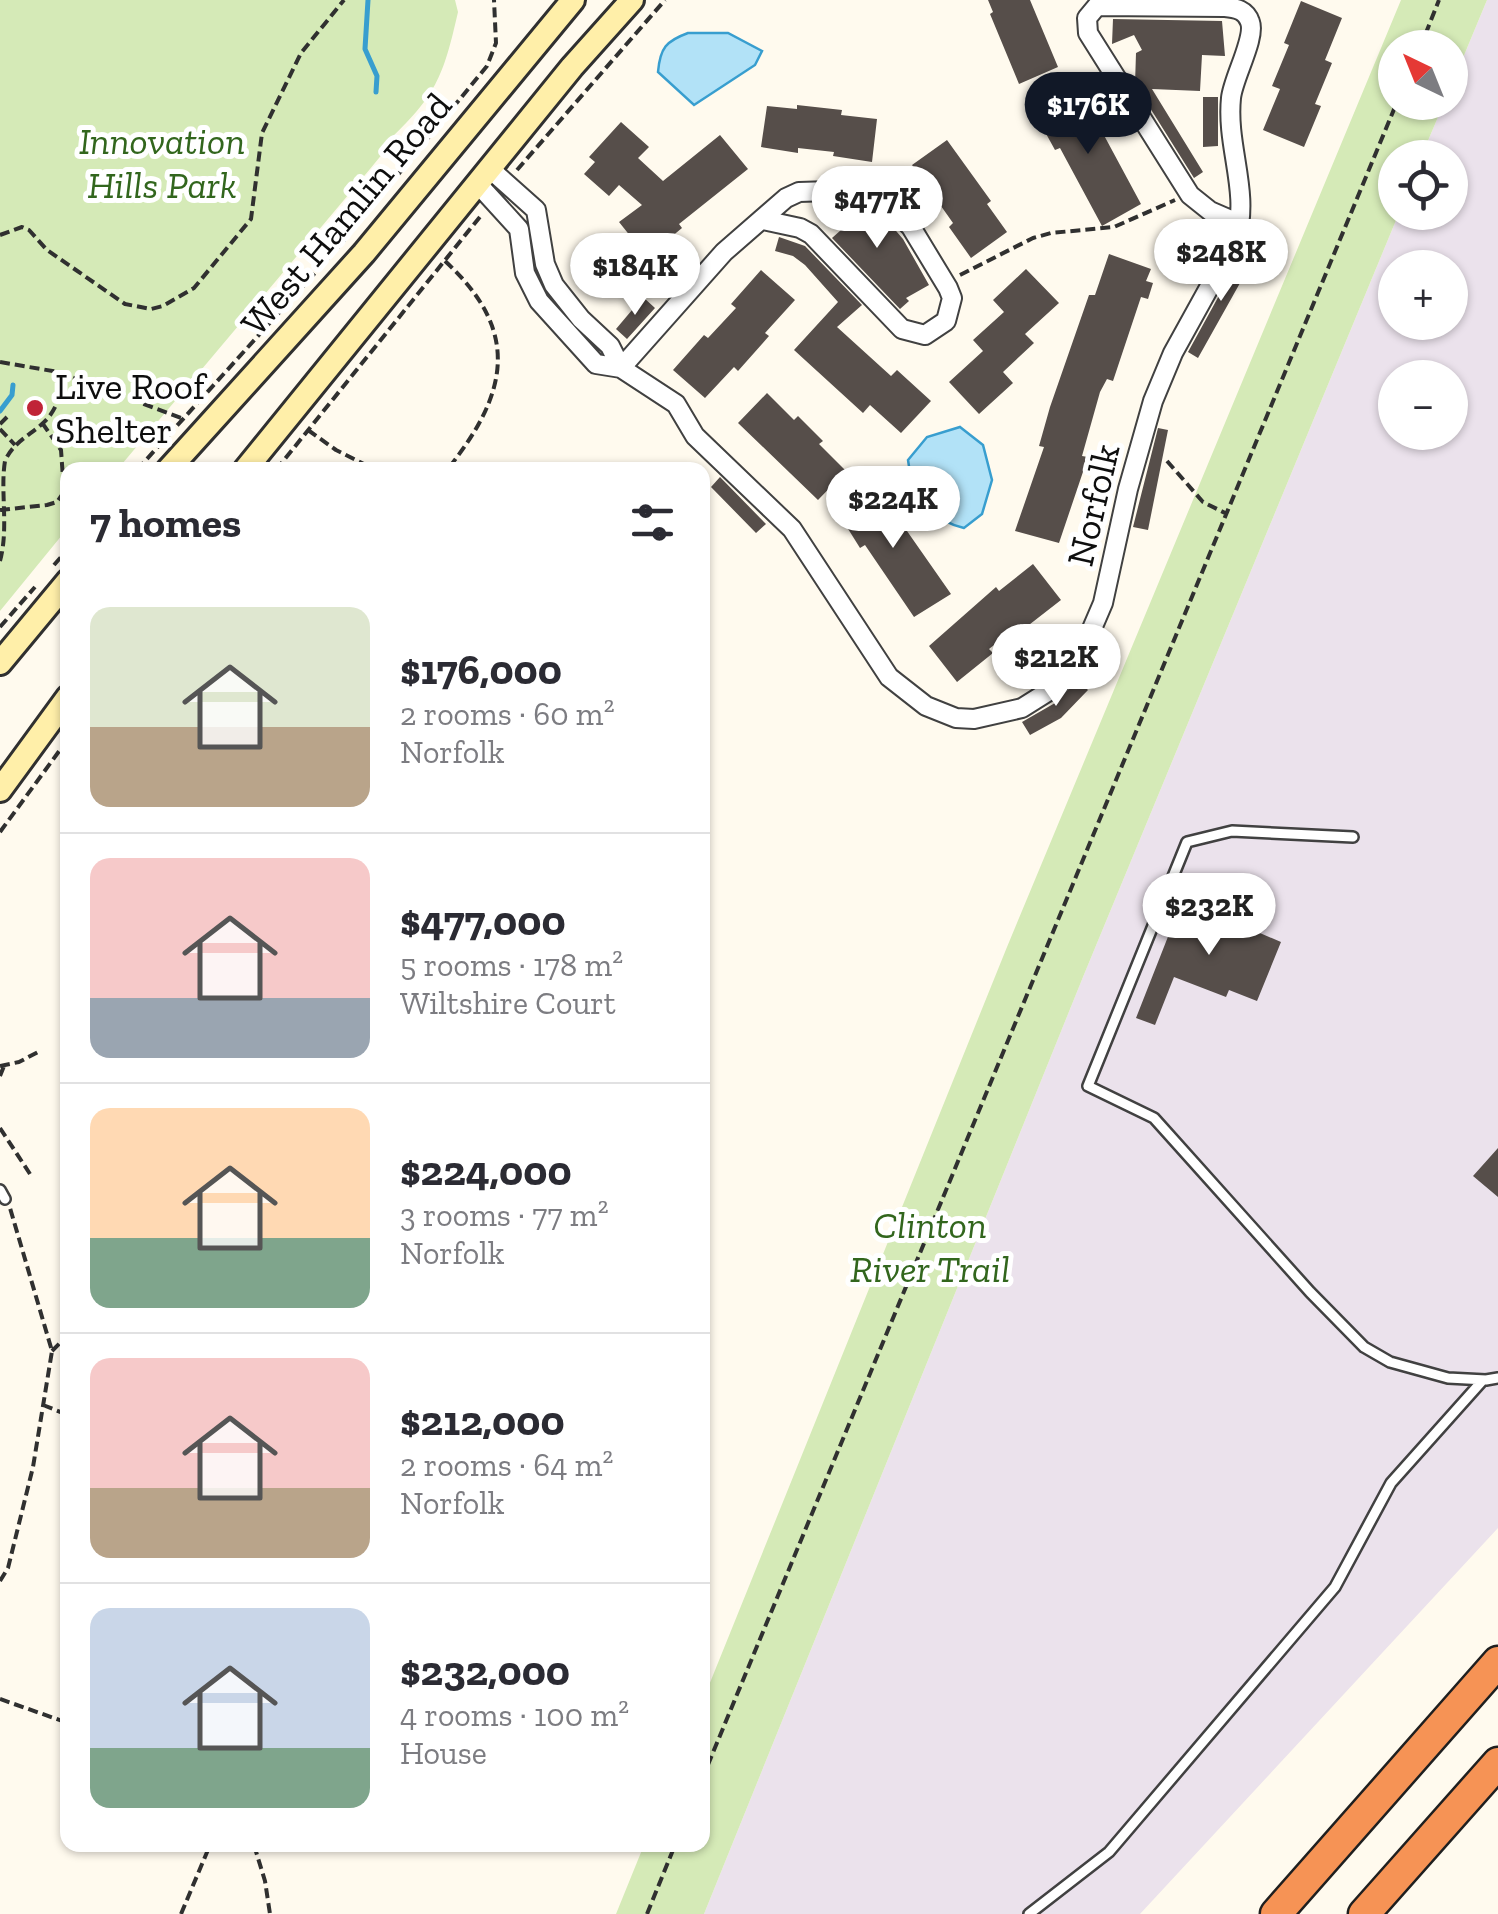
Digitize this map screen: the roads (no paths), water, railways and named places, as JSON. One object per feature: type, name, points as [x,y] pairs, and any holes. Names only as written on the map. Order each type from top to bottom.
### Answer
[{"type":"highway","points":[[1276,1914],[1498,1662]]},
{"type":"highway","points":[[1364,1914],[1498,1762]]},
{"type":"main road","name":"West Hamlin Road","points":[[175,462],[338,283],[573,0]]},
{"type":"main road","points":[[251,462],[491,178],[572,66],[632,0]]},
{"type":"main road","points":[[466,128],[461,154],[491,178]]},
{"type":"main road","points":[[0,663],[60,591]]},
{"type":"main road","points":[[0,790],[60,708]]},
{"type":"street","name":"Norfolk","points":[[491,178],[492,202],[515,224],[520,235],[522,260],[531,288],[566,334],[596,364],[621,368],[676,404],[695,436],[762,496],[792,529],[883,668],[902,689],[926,706],[956,718],[1001,716],[1041,699],[1079,660],[1104,603],[1131,475],[1153,401],[1173,353],[1240,224],[1242,194],[1231,144],[1230,116],[1232,92],[1252,25],[1247,16],[1238,8],[1225,7],[1097,6],[1087,18],[1088,33],[1188,193],[1210,211],[1240,224]]},
{"type":"street","name":"Norfolk","points":[[491,178],[536,210],[550,277],[581,319],[610,346],[621,368]]},
{"type":"street","points":[[621,368],[724,252],[786,198],[799,192],[830,190],[868,195],[902,216],[952,298],[946,321],[925,335],[902,329],[811,234],[763,220]]},
{"type":"street","points":[[520,235],[540,225]]},
{"type":"street","points":[[566,334],[581,319]]},
{"type":"lane","points":[[1354,836],[1232,831],[1187,842],[1088,1086],[1154,1118],[1364,1347],[1390,1362],[1448,1378],[1498,1378]]},
{"type":"lane","points":[[1029,1914],[1109,1852],[1310,1617],[1335,1587],[1391,1483],[1483,1380]]},
{"type":"water","points":[[688,33],[728,33],[762,51],[755,65],[694,105],[658,72],[666,46]]},
{"type":"water","points":[[960,427],[983,445],[992,480],[982,514],[964,528],[941,519],[924,504],[908,460],[927,437]]},
{"type":"waterway","points":[[368,0],[365,49],[377,76],[376,92]]},
{"type":"waterway","points":[[0,411],[12,395],[13,385]]},
{"type":"place","name":"Live Roof Shelter","points":[[35,408]]},
{"type":"park label","name":"Innovation Hills Park","points":[[162,163]]},
{"type":"park label","name":"Clinton River Trail","points":[[930,1247]]}]
